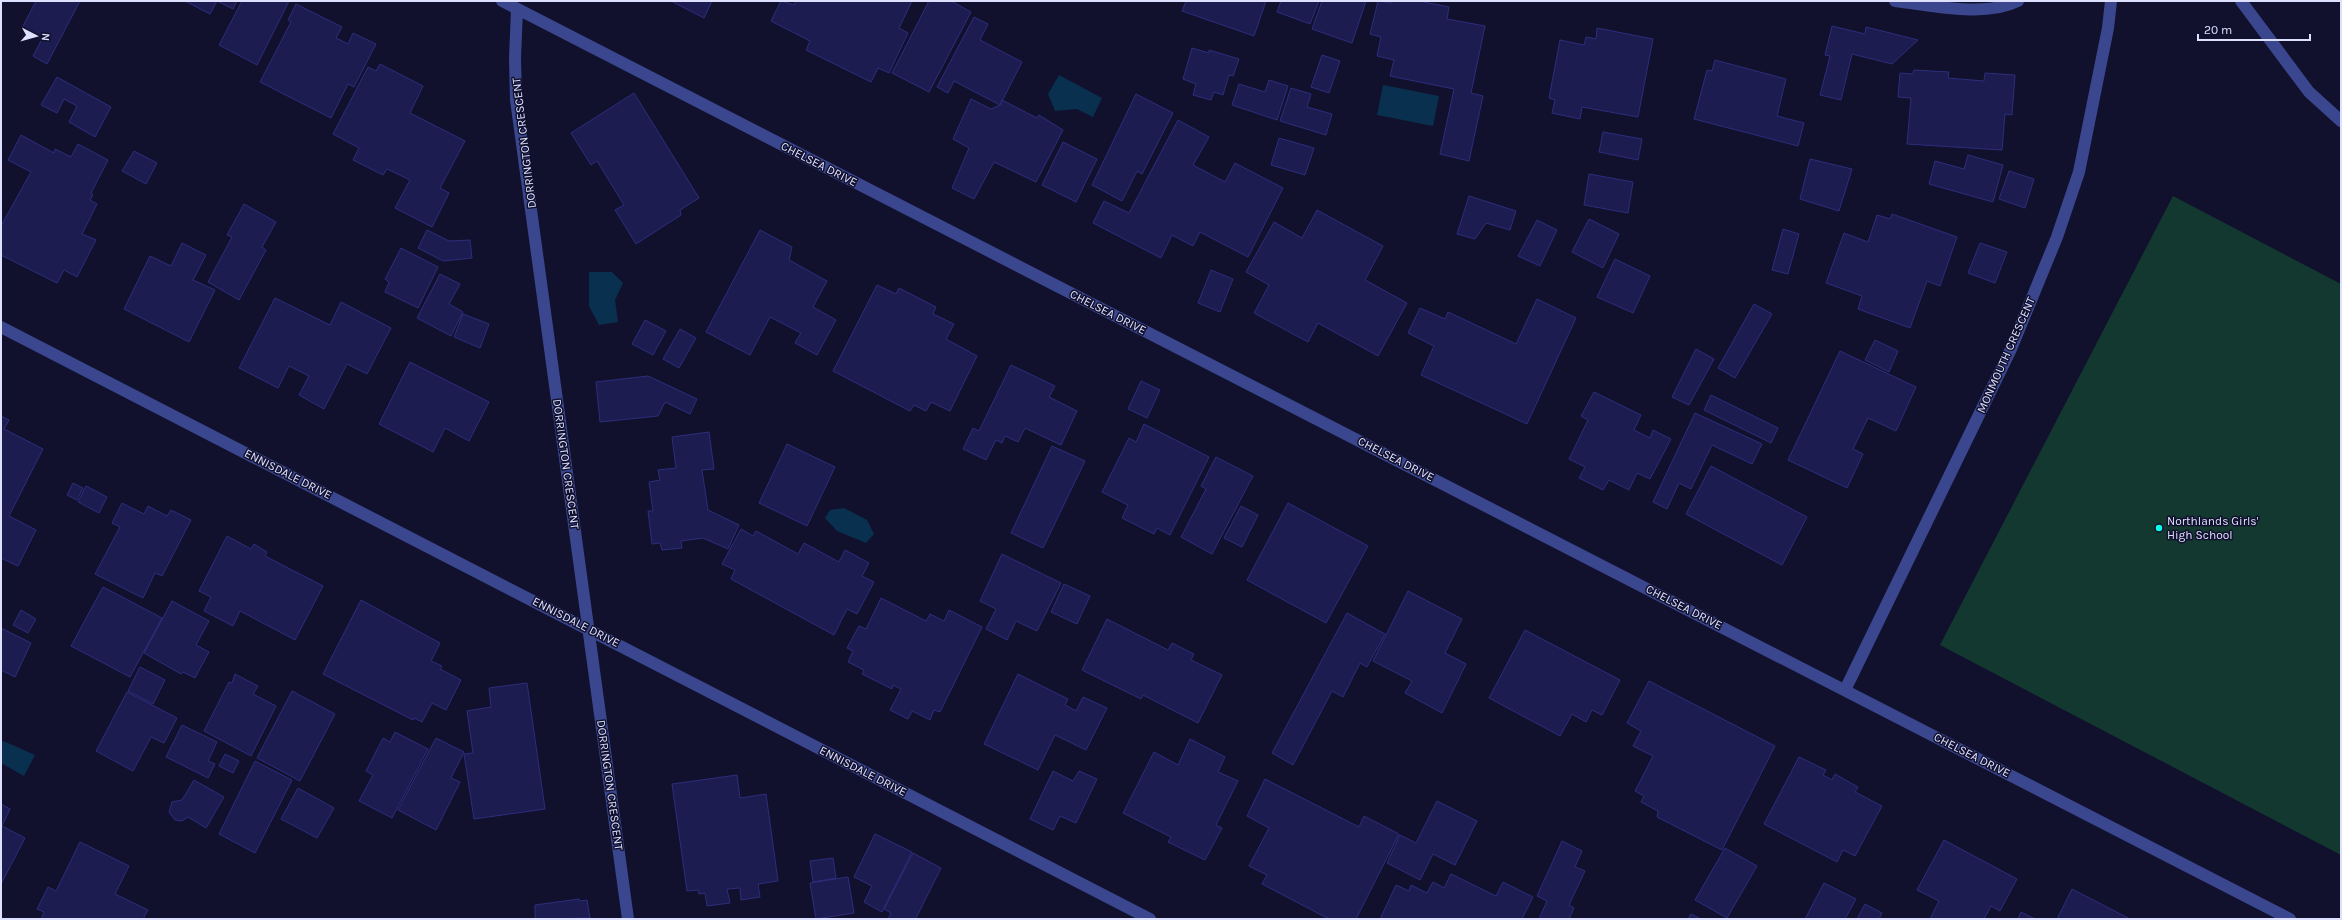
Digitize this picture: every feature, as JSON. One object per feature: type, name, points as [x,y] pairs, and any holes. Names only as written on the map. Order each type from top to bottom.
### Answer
[{"type":"street","name":"CHELSEA DRIVE","points":[[502,1],[2290,919]]},
{"type":"street","points":[[1895,1],[1964,9],[1992,8],[2018,1]]},
{"type":"street","name":"MONMOUTH CRESCENT","points":[[1845,690],[2011,349],[2057,237],[2079,172],[2108,28],[2111,1]]},
{"type":"street","points":[[2241,1],[2309,92],[2341,121]]},
{"type":"street","name":"DORRINGTON CRESCENT","points":[[517,9],[515,58],[516,100],[628,919]]},
{"type":"street","name":"ENNISDALE DRIVE","points":[[1,327],[1150,919]]},
{"type":"green space","name":"Northlands Girls' High School","points":[[2173,196],[2341,284],[2341,855],[1940,645]]},
{"type":"water","points":[[1059,75],[1102,98],[1093,117],[1077,109],[1055,111],[1048,94]]},
{"type":"water","points":[[1383,85],[1439,96],[1433,126],[1377,115]]},
{"type":"water","points":[[589,272],[612,272],[623,283],[615,300],[618,322],[599,325],[589,306]]},
{"type":"water","points":[[844,508],[867,520],[874,534],[866,543],[837,531],[825,518],[830,510]]},
{"type":"water","points":[[1,740],[35,755],[24,776],[1,763]]},
{"type":"building","points":[[36,1],[80,1],[47,64],[33,56],[42,39],[22,28]]},
{"type":"building","points":[[185,1],[217,1],[210,14]]},
{"type":"building","points":[[217,1],[237,1],[233,9]]},
{"type":"building","points":[[242,1],[289,1],[257,65],[219,45]]},
{"type":"building","points":[[671,1],[712,1],[704,18]]},
{"type":"building","points":[[781,1],[794,5],[796,1],[912,1],[899,28],[908,33],[889,73],[878,68],[871,82],[806,50],[810,41],[771,21]]},
{"type":"building","points":[[929,1],[951,1],[971,12],[929,92],[892,73]]},
{"type":"building","points":[[1186,1],[1266,1],[1254,36],[1182,11]]},
{"type":"building","points":[[1281,1],[1319,1],[1310,24],[1277,12]]},
{"type":"building","points":[[1322,1],[1366,1],[1352,43],[1312,29]]},
{"type":"building","points":[[1378,1],[1392,3],[1392,1],[1419,1],[1449,7],[1447,19],[1485,26],[1471,93],[1483,96],[1469,161],[1440,154],[1454,89],[1390,76],[1394,60],[1377,56],[1381,37],[1370,34]]},
{"type":"building","points":[[296,4],[342,27],[336,38],[348,44],[353,33],[376,44],[354,87],[348,84],[331,118],[260,82],[291,22],[288,20]]},
{"type":"building","points":[[974,17],[988,24],[980,40],[1022,62],[1000,105],[954,81],[948,93],[937,87]]},
{"type":"building","points":[[1832,26],[1865,34],[1866,27],[1918,40],[1892,64],[1852,54],[1841,100],[1820,95],[1830,56],[1825,55]]},
{"type":"building","points":[[1597,28],[1653,39],[1638,117],[1582,107],[1580,119],[1552,113],[1555,100],[1549,98],[1560,40],[1584,45],[1586,37],[1596,39]]},
{"type":"building","points":[[1192,48],[1209,53],[1209,50],[1239,59],[1233,76],[1229,75],[1223,95],[1214,92],[1211,100],[1193,95],[1196,84],[1183,79]]},
{"type":"building","points":[[1322,55],[1340,61],[1329,93],[1311,87]]},
{"type":"building","points":[[1715,60],[1786,79],[1777,116],[1804,123],[1798,146],[1694,119],[1707,70],[1712,71]]},
{"type":"building","points":[[380,64],[423,86],[410,113],[465,141],[440,188],[449,193],[432,227],[395,208],[410,180],[387,169],[383,175],[353,160],[359,148],[333,134],[368,67],[376,71]]},
{"type":"building","points":[[1914,70],[1949,72],[1948,78],[1984,81],[1985,73],[2015,75],[2012,115],[2005,114],[2002,150],[1907,144],[1911,98],[1898,97],[1900,73],[1913,74]]},
{"type":"building","points":[[57,77],[111,107],[95,137],[69,122],[77,106],[64,99],[57,113],[41,105]]},
{"type":"building","points":[[1269,80],[1288,86],[1277,120],[1232,105],[1239,84],[1265,92]]},
{"type":"building","points":[[1291,88],[1311,94],[1307,107],[1332,114],[1326,135],[1280,121]]},
{"type":"building","points":[[634,93],[699,198],[680,210],[681,215],[636,244],[615,210],[624,205],[597,161],[591,165],[571,133]]},
{"type":"building","points":[[1136,94],[1173,113],[1142,174],[1137,171],[1122,201],[1092,185]]},
{"type":"building","points":[[971,99],[991,109],[1000,105],[1002,100],[1037,118],[1039,115],[1063,130],[1036,182],[994,162],[974,199],[952,188],[969,148],[953,139]]},
{"type":"building","points":[[1178,120],[1209,137],[1193,165],[1225,182],[1235,163],[1283,188],[1248,257],[1200,232],[1193,246],[1172,235],[1161,258],[1093,223],[1104,201],[1129,213]]},
{"type":"building","points":[[1603,132],[1642,139],[1638,160],[1599,152]]},
{"type":"building","points":[[21,135],[54,153],[55,149],[71,157],[78,144],[108,160],[91,193],[93,195],[90,200],[97,204],[82,234],[96,240],[77,277],[64,270],[57,283],[1,255],[1,226],[31,172],[8,160]]},
{"type":"building","points":[[1279,138],[1314,148],[1305,175],[1271,165]]},
{"type":"building","points":[[1063,142],[1097,159],[1076,202],[1042,185]]},
{"type":"building","points":[[134,151],[157,163],[146,184],[122,171]]},
{"type":"building","points":[[1968,155],[2003,165],[1993,202],[1929,184],[1935,161],[1964,169]]},
{"type":"building","points":[[1810,159],[1852,169],[1839,211],[1800,199]]},
{"type":"building","points":[[2009,171],[2034,179],[2025,208],[1999,199]]},
{"type":"building","points":[[1589,174],[1633,182],[1628,213],[1584,205]]},
{"type":"building","points":[[1469,196],[1516,211],[1510,230],[1486,223],[1475,239],[1457,234]]},
{"type":"building","points":[[244,204],[276,222],[262,247],[266,250],[239,300],[208,282],[232,237],[227,235]]},
{"type":"building","points":[[1317,210],[1383,246],[1365,280],[1407,303],[1378,356],[1318,323],[1308,342],[1254,313],[1269,285],[1246,272],[1274,222],[1302,238]]},
{"type":"building","points":[[1892,214],[1957,237],[1940,286],[1927,281],[1910,328],[1858,309],[1862,296],[1826,283],[1844,233],[1868,242],[1877,215],[1890,219]]},
{"type":"building","points":[[1589,219],[1619,234],[1603,268],[1572,252]]},
{"type":"building","points":[[1537,220],[1557,230],[1540,266],[1518,256]]},
{"type":"building","points":[[1783,229],[1799,234],[1788,274],[1772,270]]},
{"type":"building","points":[[427,230],[449,241],[470,240],[472,258],[443,261],[418,248]]},
{"type":"building","points":[[760,230],[792,247],[789,260],[827,281],[813,307],[836,320],[817,355],[795,343],[801,333],[770,317],[750,355],[706,332]]},
{"type":"building","points":[[182,243],[206,255],[193,280],[215,290],[189,342],[124,309],[150,256],[171,266]]},
{"type":"building","points":[[1980,243],[2007,252],[1995,283],[1968,273]]},
{"type":"building","points":[[401,248],[438,267],[418,308],[385,292],[389,282],[385,279]]},
{"type":"building","points":[[1615,259],[1650,276],[1633,313],[1597,297]]},
{"type":"building","points":[[1211,270],[1233,279],[1220,312],[1198,303]]},
{"type":"building","points":[[440,274],[460,284],[449,304],[463,312],[451,336],[417,318]]},
{"type":"building","points":[[877,285],[896,294],[899,288],[936,307],[933,314],[954,324],[946,339],[977,356],[950,411],[931,402],[926,411],[914,405],[910,411],[833,371]]},
{"type":"building","points":[[275,298],[330,325],[341,302],[391,328],[367,374],[347,364],[324,409],[299,395],[309,376],[289,366],[278,388],[239,368]]},
{"type":"building","points":[[1537,299],[1576,318],[1527,424],[1421,375],[1434,346],[1408,333],[1420,308],[1445,319],[1448,312],[1516,344]]},
{"type":"building","points":[[1754,304],[1772,314],[1735,378],[1718,368]]},
{"type":"building","points":[[463,314],[489,324],[480,348],[454,337]]},
{"type":"building","points":[[645,320],[666,331],[653,355],[632,344]]},
{"type":"building","points":[[680,329],[696,338],[679,368],[663,359]]},
{"type":"building","points":[[1875,340],[1898,351],[1889,372],[1865,360]]},
{"type":"building","points":[[1696,349],[1714,359],[1689,405],[1672,397]]},
{"type":"building","points":[[1840,351],[1916,387],[1896,431],[1868,418],[1853,449],[1863,454],[1847,488],[1788,460]]},
{"type":"building","points":[[410,362],[489,402],[469,441],[445,428],[433,452],[379,424]]},
{"type":"building","points":[[1011,365],[1055,386],[1049,397],[1077,411],[1061,445],[1025,428],[1018,442],[1005,436],[1002,443],[996,440],[986,460],[963,449],[973,428],[979,431]]},
{"type":"building","points":[[648,376],[697,399],[690,414],[665,402],[658,416],[600,422],[596,382]]},
{"type":"building","points":[[1141,381],[1160,390],[1147,418],[1128,409]]},
{"type":"building","points":[[1594,392],[1641,415],[1634,430],[1650,438],[1653,430],[1671,439],[1650,479],[1637,473],[1629,490],[1609,480],[1603,490],[1579,478],[1585,467],[1569,459],[1588,420],[1581,416]]},
{"type":"building","points":[[1711,395],[1778,428],[1771,443],[1704,410]]},
{"type":"building","points":[[1695,413],[1762,444],[1752,464],[1712,445],[1691,489],[1679,483],[1667,509],[1653,502]]},
{"type":"building","points":[[1,416],[9,420],[4,429],[43,449],[9,516],[36,530],[18,566],[1,558]]},
{"type":"building","points":[[1144,424],[1209,457],[1170,535],[1157,528],[1154,534],[1122,518],[1128,505],[1102,492],[1129,438],[1136,442]]},
{"type":"building","points":[[709,432],[714,469],[702,470],[708,510],[739,525],[728,549],[703,538],[681,541],[682,548],[662,550],[660,543],[652,544],[648,511],[653,511],[649,482],[660,480],[658,470],[676,468],[672,437]]},
{"type":"building","points":[[787,444],[835,467],[807,526],[759,503]]},
{"type":"building","points":[[1052,446],[1085,461],[1043,548],[1011,533]]},
{"type":"building","points":[[1216,457],[1253,476],[1212,554],[1181,537],[1206,489],[1201,486]]},
{"type":"building","points":[[1711,466],[1807,517],[1782,565],[1686,514]]},
{"type":"building","points":[[73,483],[83,488],[77,500],[67,495]]},
{"type":"building","points":[[86,486],[107,497],[99,513],[78,502]]},
{"type":"building","points":[[122,503],[144,514],[148,506],[167,516],[171,510],[191,520],[162,576],[155,573],[143,598],[95,574],[120,527],[112,523]]},
{"type":"building","points":[[1288,503],[1368,546],[1326,623],[1247,580]]},
{"type":"building","points":[[1241,506],[1258,515],[1242,547],[1224,538]]},
{"type":"building","points":[[741,529],[753,536],[756,531],[798,554],[804,543],[839,562],[845,550],[869,563],[862,576],[874,582],[857,614],[847,609],[834,635],[731,579],[735,570],[722,564]]},
{"type":"building","points":[[227,536],[251,549],[254,544],[267,552],[265,556],[323,586],[295,640],[240,611],[233,626],[204,611],[211,597],[199,591]]},
{"type":"building","points":[[1002,554],[1061,583],[1037,631],[1016,621],[1007,640],[986,629],[996,609],[980,601]]},
{"type":"building","points":[[1064,584],[1090,596],[1077,624],[1051,612]]},
{"type":"building","points":[[103,587],[162,618],[130,677],[71,646]]},
{"type":"building","points":[[1408,591],[1462,619],[1445,653],[1466,664],[1442,713],[1405,693],[1412,681],[1373,661]]},
{"type":"building","points":[[881,598],[926,621],[930,614],[944,621],[949,610],[982,627],[940,712],[934,710],[930,720],[912,711],[908,719],[890,710],[901,689],[893,685],[892,689],[862,674],[864,670],[848,662],[853,651],[847,648],[859,626],[866,629]]},
{"type":"building","points":[[361,600],[440,643],[431,661],[442,666],[440,669],[461,680],[446,710],[432,703],[422,722],[414,718],[413,720],[323,674]]},
{"type":"building","points":[[172,601],[209,621],[196,645],[209,652],[195,678],[183,672],[181,674],[144,653]]},
{"type":"building","points":[[21,610],[36,619],[28,633],[13,625]]},
{"type":"building","points":[[1347,613],[1385,634],[1367,667],[1360,663],[1343,697],[1332,691],[1293,765],[1272,753]]},
{"type":"building","points":[[1107,619],[1168,650],[1172,643],[1194,654],[1191,660],[1222,675],[1198,723],[1143,695],[1141,699],[1082,670]]},
{"type":"building","points":[[1,628],[31,643],[15,677],[1,670]]},
{"type":"building","points":[[1525,630],[1620,680],[1602,715],[1592,710],[1586,722],[1572,714],[1560,736],[1489,698]]},
{"type":"building","points":[[140,667],[165,680],[153,704],[128,691]]},
{"type":"building","points":[[235,674],[258,686],[253,694],[276,706],[251,756],[204,731],[229,682],[232,683]]},
{"type":"building","points":[[1018,674],[1068,699],[1065,705],[1076,711],[1083,697],[1107,708],[1086,750],[1055,735],[1038,770],[984,744]]},
{"type":"building","points":[[1649,681],[1775,746],[1722,850],[1657,817],[1658,811],[1641,802],[1644,796],[1635,791],[1653,756],[1633,746],[1641,731],[1627,723]]},
{"type":"building","points":[[527,683],[545,809],[474,819],[464,754],[473,753],[467,711],[491,707],[489,688]]},
{"type":"building","points":[[292,691],[335,714],[300,781],[257,758]]},
{"type":"building","points":[[127,692],[177,718],[164,743],[151,737],[133,771],[96,751]]},
{"type":"building","points":[[182,725],[217,742],[208,761],[215,764],[208,778],[166,757]]},
{"type":"building","points":[[395,732],[428,749],[392,818],[359,801],[373,775],[366,771],[383,738],[390,742]]},
{"type":"building","points":[[436,738],[464,752],[451,778],[460,782],[436,830],[398,810]]},
{"type":"building","points":[[1190,739],[1225,757],[1218,772],[1238,781],[1216,825],[1222,828],[1205,860],[1168,842],[1171,837],[1123,813],[1154,752],[1178,765]]},
{"type":"building","points":[[225,754],[239,761],[233,773],[219,766]]},
{"type":"building","points":[[1799,757],[1826,770],[1823,775],[1832,780],[1835,774],[1858,787],[1855,792],[1882,806],[1855,856],[1843,850],[1837,862],[1764,824]]},
{"type":"building","points":[[255,761],[292,780],[255,853],[219,834]]},
{"type":"building","points":[[1053,771],[1073,781],[1079,771],[1097,779],[1076,823],[1060,816],[1053,830],[1030,819]]},
{"type":"building","points":[[737,775],[740,798],[766,794],[778,881],[758,884],[760,897],[741,900],[740,888],[727,889],[730,903],[707,906],[705,893],[699,894],[698,890],[687,891],[672,784]]},
{"type":"building","points":[[1265,779],[1359,827],[1364,816],[1399,834],[1356,919],[1329,919],[1262,884],[1267,875],[1249,866],[1269,828],[1247,816]]},
{"type":"building","points":[[194,780],[224,797],[206,828],[188,817],[182,821],[175,820],[169,812],[172,802],[182,800]]},
{"type":"building","points":[[298,788],[334,808],[317,838],[281,819]]},
{"type":"building","points":[[1437,801],[1477,821],[1455,865],[1433,854],[1420,880],[1387,863],[1400,835],[1416,843]]},
{"type":"building","points":[[1,804],[10,809],[2,826],[25,838],[1,884]]},
{"type":"building","points":[[875,834],[912,852],[882,912],[864,902],[872,886],[854,877]]},
{"type":"building","points":[[1944,840],[2017,879],[2000,911],[1991,906],[1984,919],[1930,919],[1939,901],[1917,890]]},
{"type":"building","points":[[1562,841],[1582,851],[1575,867],[1585,871],[1569,905],[1574,908],[1569,919],[1539,919],[1547,901],[1537,896]]},
{"type":"building","points":[[80,842],[129,866],[115,894],[148,910],[143,919],[41,919],[44,912],[37,909],[48,887],[56,891]]},
{"type":"building","points":[[1725,848],[1757,866],[1727,918],[1695,900]]},
{"type":"building","points":[[913,853],[941,868],[916,918],[919,919],[888,919],[891,913],[884,909]]},
{"type":"building","points":[[833,858],[836,878],[813,882],[810,861]]},
{"type":"building","points":[[1451,874],[1496,896],[1503,882],[1533,897],[1522,919],[1380,919],[1396,885],[1409,891],[1411,885],[1427,893],[1433,882],[1444,888]]},
{"type":"building","points":[[848,877],[854,913],[816,919],[810,883]]},
{"type":"building","points":[[1824,883],[1856,899],[1845,919],[1805,919]]},
{"type":"building","points":[[2072,889],[2130,919],[2057,919]]},
{"type":"building","points":[[579,899],[580,901],[587,900],[590,918],[535,919],[535,905]]},
{"type":"building","points":[[1865,904],[1882,913],[1879,919],[1857,919]]},
{"type":"building","points":[[2021,912],[2035,919],[2018,919]]},
{"type":"building","points":[[1691,914],[1701,919],[1688,919]]},
{"type":"place","name":"Northlands Girls' High School","points":[[2159,528]]}]
